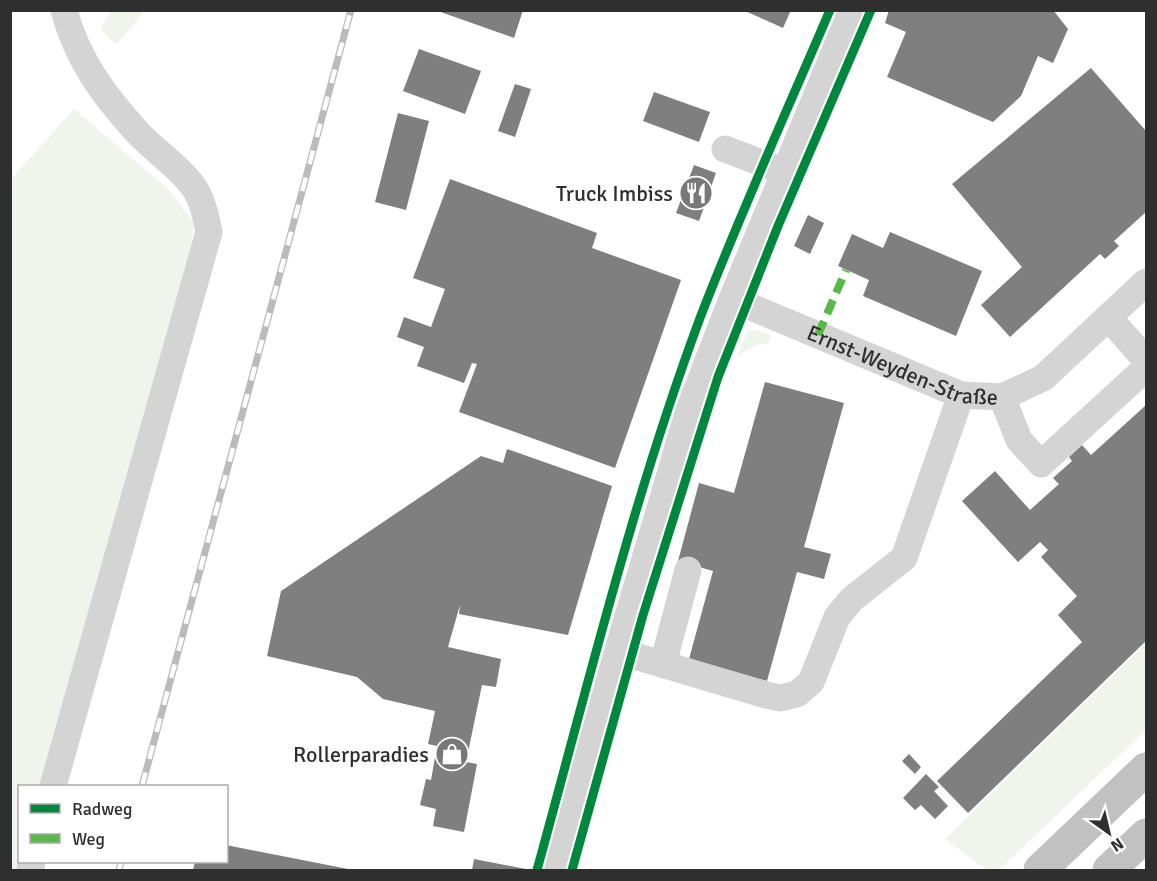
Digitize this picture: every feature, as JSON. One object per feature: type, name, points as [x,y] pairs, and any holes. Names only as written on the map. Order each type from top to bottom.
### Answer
[{"type":"highway","points":[[1040,870],[1146,769]]},
{"type":"highway","points":[[1109,870],[1146,835]]},
{"type":"street","points":[[53,785],[209,232],[204,208],[194,187],[140,135],[104,95],[82,61],[71,36],[64,10]]},
{"type":"street","points":[[556,870],[689,410],[732,299],[852,10]]},
{"type":"street","points":[[724,149],[785,172]]},
{"type":"street","name":"Ernst-Weyden-Straße","points":[[732,299],[961,395],[1002,397],[1043,378],[1146,282]]},
{"type":"street","points":[[1108,317],[1146,360]]},
{"type":"street","points":[[1002,397],[1019,440],[1041,464],[1146,368]]},
{"type":"street","points":[[618,651],[781,698],[797,694],[811,682],[837,617],[859,593],[904,558],[961,395]]},
{"type":"street","points":[[663,664],[688,570]]},
{"type":"shaded area","points":[[111,11],[145,11],[116,45],[100,29]]},
{"type":"shaded area","points":[[74,109],[168,189],[194,223],[190,262],[41,785],[18,785],[20,863],[17,870],[11,870],[11,179]]},
{"type":"shaded area","points":[[755,330],[771,335],[769,343],[757,345],[737,356],[748,331]]},
{"type":"shaded area","points":[[1146,643],[1146,729],[1143,733],[999,870],[987,870],[945,839]]},
{"type":"building","points":[[435,10],[523,10],[514,38]]},
{"type":"building","points":[[743,10],[791,10],[783,28]]},
{"type":"building","points":[[889,10],[1053,10],[1068,29],[1053,63],[1038,56],[1021,96],[993,122],[887,77],[906,32],[885,23]]},
{"type":"building","points":[[419,49],[481,71],[465,114],[403,91]]},
{"type":"building","points":[[1091,68],[1146,131],[1146,212],[1114,241],[1119,246],[1105,259],[1100,254],[1010,337],[981,305],[1022,267],[952,184]]},
{"type":"building","points":[[515,84],[531,89],[515,137],[498,131]]},
{"type":"building","points":[[654,92],[710,112],[699,142],[643,121]]},
{"type":"building","points":[[398,113],[429,121],[406,210],[375,202]]},
{"type":"building","name":"Truck Imbiss","points":[[694,165],[716,173],[699,221],[676,213]]},
{"type":"building","points":[[450,179],[597,233],[592,248],[681,280],[615,468],[459,412],[477,364],[472,363],[464,383],[417,366],[424,347],[397,337],[404,317],[431,327],[445,289],[413,278]]},
{"type":"building","points":[[808,215],[824,223],[810,254],[794,246]]},
{"type":"building","points":[[890,232],[982,271],[956,336],[863,296],[869,280],[838,266],[852,234],[883,248]]},
{"type":"building","points":[[765,382],[844,403],[804,547],[831,554],[824,579],[797,572],[767,681],[689,659],[713,571],[678,561],[699,483],[734,493]]},
{"type":"building","points":[[1146,405],[1146,641],[968,813],[937,781],[1082,642],[1058,615],[1077,596],[1041,557],[1048,550],[1040,542],[1018,562],[962,501],[995,471],[1030,510],[1059,484],[1053,478],[1072,461],[1069,457],[1082,445],[1091,455]]},
{"type":"building","points":[[507,449],[612,486],[568,635],[459,614],[460,605],[448,647],[501,659],[496,687],[482,685],[466,762],[477,764],[464,832],[433,826],[436,809],[420,805],[426,779],[431,780],[437,746],[428,744],[435,711],[383,699],[357,677],[267,656],[281,591],[481,456],[503,463]]},
{"type":"building","points":[[909,754],[921,767],[915,774],[902,761]]},
{"type":"building","points":[[926,774],[939,787],[934,791],[948,806],[935,819],[921,805],[915,810],[903,798]]},
{"type":"building","points":[[228,845],[348,869],[348,870],[193,870],[195,863],[228,863]]},
{"type":"building","points":[[474,859],[526,869],[526,870],[472,870]]},
{"type":"railway","points":[[142,785],[351,10]]},
{"type":"railway","points":[[119,870],[121,863]]},
{"type":"marked path","points":[[818,335],[846,270]]},
{"type":"cycle path","points":[[537,870],[612,592],[676,386],[731,240],[830,10]]},
{"type":"cycle path","points":[[572,870],[643,615],[718,377],[778,226],[871,10]]},
{"type":"place","name":"Truck Imbiss","points":[[696,193]]},
{"type":"place","name":"Rollerparadies","points":[[452,754]]}]
